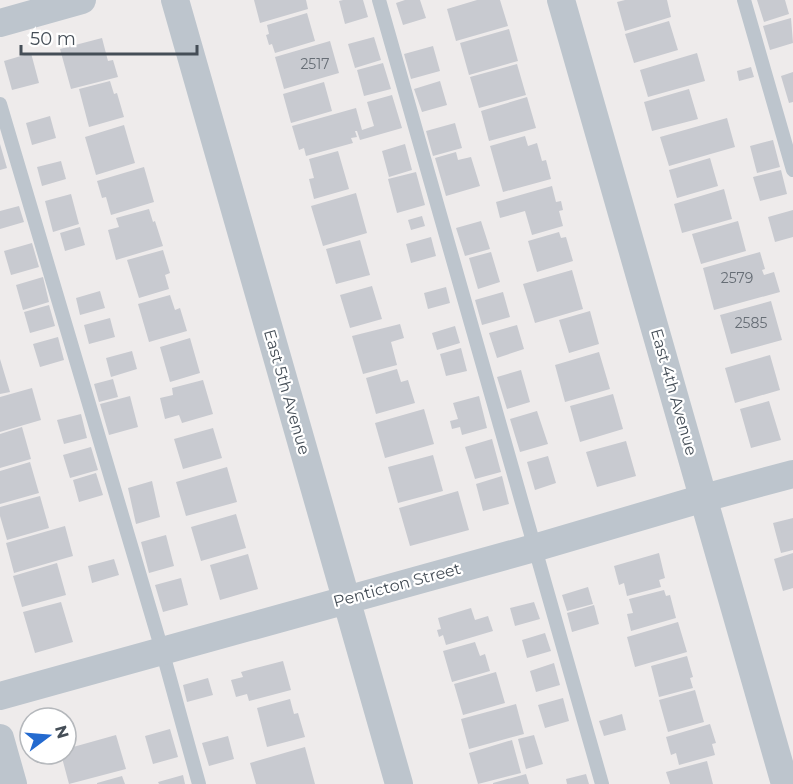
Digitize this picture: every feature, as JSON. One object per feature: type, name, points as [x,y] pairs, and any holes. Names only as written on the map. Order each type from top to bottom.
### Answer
[{"type":"street","points":[[0,23],[82,0]]},
{"type":"street","name":"East 5th Avenue","points":[[175,0],[399,784]]},
{"type":"street","name":"East 4th Avenue","points":[[561,0],[785,784]]},
{"type":"street","name":"Penticton Street","points":[[0,696],[793,474]]},
{"type":"street","points":[[0,738],[14,784]]},
{"type":"lane","points":[[379,0],[602,784]]},
{"type":"lane","points":[[744,0],[793,170]]},
{"type":"lane","points":[[0,104],[162,650],[199,784]]},
{"type":"building","points":[[254,0],[306,0],[308,9],[260,23]]},
{"type":"building","points":[[363,0],[368,17],[345,24],[339,1]]},
{"type":"building","points":[[405,0],[420,0],[426,18],[403,25],[396,3]]},
{"type":"building","points":[[477,0],[500,0],[508,26],[456,41],[447,9]]},
{"type":"building","points":[[667,0],[671,17],[625,31],[617,2]]},
{"type":"building","points":[[757,0],[785,0],[789,14],[764,22]]},
{"type":"building","points":[[307,13],[315,41],[275,53],[266,35],[269,34],[267,25]]},
{"type":"building","points":[[791,18],[793,43],[770,50],[763,26]]},
{"type":"building","points":[[669,21],[678,50],[634,63],[625,34]]},
{"type":"building","points":[[509,29],[518,61],[469,75],[460,43]]},
{"type":"building","points":[[374,37],[381,60],[355,68],[348,44]]},
{"type":"building","points":[[102,38],[108,61],[113,60],[118,77],[71,89],[60,49]]},
{"type":"building","points":[[330,41],[339,73],[284,89],[275,57]]},
{"type":"building","points":[[433,46],[440,71],[411,79],[404,54]]},
{"type":"building","points":[[31,53],[39,83],[12,90],[4,61]]},
{"type":"building","points":[[697,53],[705,81],[648,97],[640,70]]},
{"type":"building","points":[[383,63],[391,89],[364,96],[357,70]]},
{"type":"building","points":[[517,64],[526,95],[479,108],[470,77]]},
{"type":"building","points":[[751,67],[754,77],[739,81],[737,71]]},
{"type":"building","points":[[793,72],[793,102],[789,103],[781,76]]},
{"type":"building","points":[[110,81],[114,94],[117,93],[124,117],[89,127],[79,89]]},
{"type":"building","points":[[440,81],[447,105],[422,112],[414,89]]},
{"type":"building","points":[[324,82],[332,111],[291,123],[283,94]]},
{"type":"building","points":[[689,89],[698,119],[652,131],[644,102]]},
{"type":"building","points":[[392,95],[402,128],[360,140],[355,131],[357,137],[351,138],[353,143],[306,156],[304,148],[299,150],[292,126],[356,108],[362,130],[374,126],[367,102]]},
{"type":"building","points":[[527,97],[536,128],[489,141],[481,111]]},
{"type":"building","points":[[50,116],[56,138],[32,145],[26,123]]},
{"type":"building","points":[[727,118],[735,147],[669,166],[660,137]]},
{"type":"building","points":[[455,123],[462,148],[433,156],[426,131]]},
{"type":"building","points":[[124,125],[135,163],[96,175],[85,137]]},
{"type":"building","points":[[525,136],[528,146],[537,143],[542,161],[546,160],[551,179],[503,192],[490,146]]},
{"type":"building","points":[[773,140],[780,167],[757,173],[750,146]]},
{"type":"building","points":[[0,144],[7,168],[0,170]]},
{"type":"building","points":[[405,144],[412,170],[389,177],[382,151]]},
{"type":"building","points":[[338,151],[349,189],[314,199],[309,179],[314,178],[309,159]]},
{"type":"building","points":[[456,152],[458,160],[471,157],[480,186],[446,196],[435,158]]},
{"type":"building","points":[[710,158],[718,186],[677,198],[669,170]]},
{"type":"building","points":[[61,161],[66,179],[42,186],[37,167]]},
{"type":"building","points":[[144,167],[154,202],[111,215],[106,197],[102,198],[97,181]]},
{"type":"building","points":[[781,170],[787,194],[760,201],[753,177]]},
{"type":"building","points":[[416,172],[425,205],[397,213],[388,179]]},
{"type":"building","points":[[552,186],[556,202],[561,201],[563,210],[559,211],[563,226],[532,235],[525,211],[500,218],[496,202]]},
{"type":"building","points":[[724,189],[732,219],[682,233],[674,204]]},
{"type":"building","points":[[356,193],[367,233],[323,246],[311,206]]},
{"type":"building","points":[[71,194],[79,224],[53,232],[45,201]]},
{"type":"building","points":[[19,206],[24,222],[0,229],[0,211]]},
{"type":"building","points":[[149,209],[163,246],[116,260],[108,230],[119,227],[116,218]]},
{"type":"building","points":[[793,210],[793,237],[775,242],[768,217]]},
{"type":"building","points":[[422,216],[425,226],[411,230],[408,220]]},
{"type":"building","points":[[481,221],[490,249],[465,256],[456,228]]},
{"type":"building","points":[[738,221],[746,251],[701,264],[692,234]]},
{"type":"building","points":[[80,227],[85,245],[65,251],[60,233]]},
{"type":"building","points":[[559,232],[561,238],[566,237],[573,261],[537,272],[528,241]]},
{"type":"building","points":[[431,237],[436,256],[411,263],[406,244]]},
{"type":"building","points":[[360,240],[370,275],[336,284],[326,249]]},
{"type":"building","points":[[32,243],[39,267],[11,275],[4,251]]},
{"type":"building","points":[[163,250],[170,273],[165,275],[169,289],[139,298],[127,260]]},
{"type":"building","points":[[491,252],[500,282],[478,289],[469,258]]},
{"type":"building","points":[[760,252],[765,269],[762,270],[764,275],[774,272],[780,292],[714,310],[703,268]]},
{"type":"building","points":[[572,270],[583,309],[535,323],[523,284]]},
{"type":"building","points":[[43,277],[49,302],[23,310],[16,285]]},
{"type":"building","points":[[372,286],[382,319],[350,328],[340,295]]},
{"type":"building","points":[[446,287],[450,303],[428,309],[424,293]]},
{"type":"building","points":[[100,291],[105,308],[80,315],[76,298]]},
{"type":"building","points":[[503,292],[510,317],[482,325],[475,300]]},
{"type":"building","points":[[170,295],[175,310],[180,308],[187,331],[149,342],[138,304]]},
{"type":"building","points":[[771,301],[782,340],[731,354],[720,315]]},
{"type":"building","points":[[49,305],[55,326],[30,333],[24,312]]},
{"type":"building","points":[[590,311],[599,344],[569,353],[559,320]]},
{"type":"building","points":[[110,318],[115,337],[89,344],[84,325]]},
{"type":"building","points":[[400,324],[404,338],[391,342],[397,365],[363,374],[352,336]]},
{"type":"building","points":[[517,325],[524,349],[497,358],[489,333]]},
{"type":"building","points":[[455,326],[460,343],[437,350],[432,333]]},
{"type":"building","points":[[58,337],[64,360],[40,367],[33,344]]},
{"type":"building","points":[[190,338],[200,373],[170,382],[160,347]]},
{"type":"building","points":[[461,348],[467,371],[446,376],[440,354]]},
{"type":"building","points":[[132,351],[137,369],[111,377],[106,358]]},
{"type":"building","points":[[599,352],[610,389],[565,402],[555,365]]},
{"type":"building","points":[[770,355],[780,390],[735,403],[725,368]]},
{"type":"building","points":[[0,359],[10,392],[0,394]]},
{"type":"building","points":[[397,369],[401,382],[408,380],[415,403],[376,414],[366,378]]},
{"type":"building","points":[[521,370],[530,402],[507,409],[497,377]]},
{"type":"building","points":[[113,379],[118,397],[99,402],[94,384]]},
{"type":"building","points":[[203,380],[213,414],[182,423],[179,415],[165,419],[160,398],[173,395],[172,388]]},
{"type":"building","points":[[32,388],[41,420],[0,432],[0,397]]},
{"type":"building","points":[[613,394],[623,429],[580,442],[570,406]]},
{"type":"building","points":[[130,396],[138,427],[109,435],[100,404]]},
{"type":"building","points":[[479,396],[487,428],[462,435],[460,427],[452,429],[450,421],[458,419],[453,403]]},
{"type":"building","points":[[769,401],[781,440],[751,448],[740,409]]},
{"type":"building","points":[[424,409],[434,444],[385,458],[375,423]]},
{"type":"building","points":[[537,411],[548,444],[520,452],[510,419]]},
{"type":"building","points":[[81,414],[87,438],[64,444],[57,420]]},
{"type":"building","points":[[22,427],[31,459],[0,468],[0,434]]},
{"type":"building","points":[[213,428],[222,458],[183,469],[174,439]]},
{"type":"building","points":[[492,439],[501,472],[475,479],[465,447]]},
{"type":"building","points":[[626,441],[636,476],[597,487],[586,452]]},
{"type":"building","points":[[91,447],[98,470],[70,478],[63,455]]},
{"type":"building","points":[[433,455],[443,491],[398,503],[388,467]]},
{"type":"building","points":[[548,456],[556,483],[535,490],[527,462]]},
{"type":"building","points":[[30,462],[39,493],[0,504],[0,471]]},
{"type":"building","points":[[227,467],[237,502],[186,516],[176,482]]},
{"type":"building","points":[[96,473],[103,495],[79,502],[73,480]]},
{"type":"building","points":[[502,476],[509,504],[483,511],[476,484]]},
{"type":"building","points":[[152,481],[160,517],[136,524],[128,488]]},
{"type":"building","points":[[458,491],[469,530],[410,546],[399,508]]},
{"type":"building","points":[[40,496],[49,528],[7,540],[0,516],[0,507]]},
{"type":"building","points":[[236,514],[246,548],[201,561],[191,527]]},
{"type":"building","points":[[793,518],[793,550],[781,553],[773,523]]},
{"type":"building","points":[[65,526],[73,556],[14,573],[6,543]]},
{"type":"building","points":[[166,535],[174,566],[149,573],[141,542]]},
{"type":"building","points":[[659,553],[665,578],[659,580],[661,587],[627,596],[624,583],[619,585],[614,566]]},
{"type":"building","points":[[793,553],[793,588],[783,591],[774,559]]},
{"type":"building","points":[[248,554],[258,589],[220,600],[210,565]]},
{"type":"building","points":[[114,559],[119,575],[92,583],[88,566]]},
{"type":"building","points":[[57,563],[66,595],[22,607],[13,576]]},
{"type":"building","points":[[181,578],[188,605],[163,612],[155,585]]},
{"type":"building","points":[[588,587],[593,604],[567,611],[562,595]]},
{"type":"building","points":[[664,590],[666,596],[670,595],[676,618],[631,631],[627,614],[633,613],[629,599]]},
{"type":"building","points":[[61,602],[73,642],[35,653],[23,612]]},
{"type":"building","points":[[534,602],[540,619],[515,626],[510,608]]},
{"type":"building","points":[[594,605],[599,624],[572,632],[567,613]]},
{"type":"building","points":[[471,608],[475,620],[488,616],[493,631],[446,645],[443,635],[439,637],[437,630],[441,629],[438,618]]},
{"type":"building","points":[[678,622],[687,652],[635,667],[627,637]]},
{"type":"building","points":[[545,633],[551,651],[527,658],[522,640]]},
{"type":"building","points":[[475,642],[480,656],[485,654],[490,671],[452,682],[443,651]]},
{"type":"building","points":[[687,656],[693,677],[690,678],[693,688],[659,697],[651,666]]},
{"type":"building","points":[[283,661],[291,690],[249,701],[247,694],[236,697],[231,680],[243,677],[241,672]]},
{"type":"building","points":[[554,663],[560,685],[536,692],[530,671]]},
{"type":"building","points":[[496,672],[505,703],[463,715],[454,684]]},
{"type":"building","points":[[208,678],[213,695],[187,702],[183,685]]},
{"type":"building","points":[[695,690],[704,722],[668,732],[659,700]]},
{"type":"building","points":[[563,698],[569,721],[545,728],[538,705]]},
{"type":"building","points":[[290,699],[294,714],[298,713],[305,737],[267,747],[257,708]]},
{"type":"building","points":[[516,704],[524,734],[469,749],[461,719]]},
{"type":"building","points":[[622,714],[626,730],[604,736],[599,721]]},
{"type":"building","points":[[710,724],[716,743],[712,744],[715,755],[679,765],[676,753],[671,755],[666,737]]},
{"type":"building","points":[[170,729],[178,757],[153,764],[145,736]]},
{"type":"building","points":[[116,735],[126,769],[69,784],[64,766],[78,766],[78,746]]},
{"type":"building","points":[[534,735],[543,764],[526,769],[518,739]]},
{"type":"building","points":[[228,736],[234,759],[209,766],[202,743]]},
{"type":"building","points":[[512,740],[521,773],[478,784],[469,753]]},
{"type":"building","points":[[305,747],[315,784],[256,784],[250,763]]},
{"type":"building","points":[[707,761],[713,784],[670,784],[666,772]]},
{"type":"building","points":[[526,774],[529,784],[493,784],[493,783]]},
{"type":"building","points":[[586,774],[589,784],[567,784],[566,779]]},
{"type":"building","points":[[183,775],[185,784],[159,784],[158,782]]},
{"type":"building","points":[[122,776],[125,784],[97,784],[97,783]]}]
